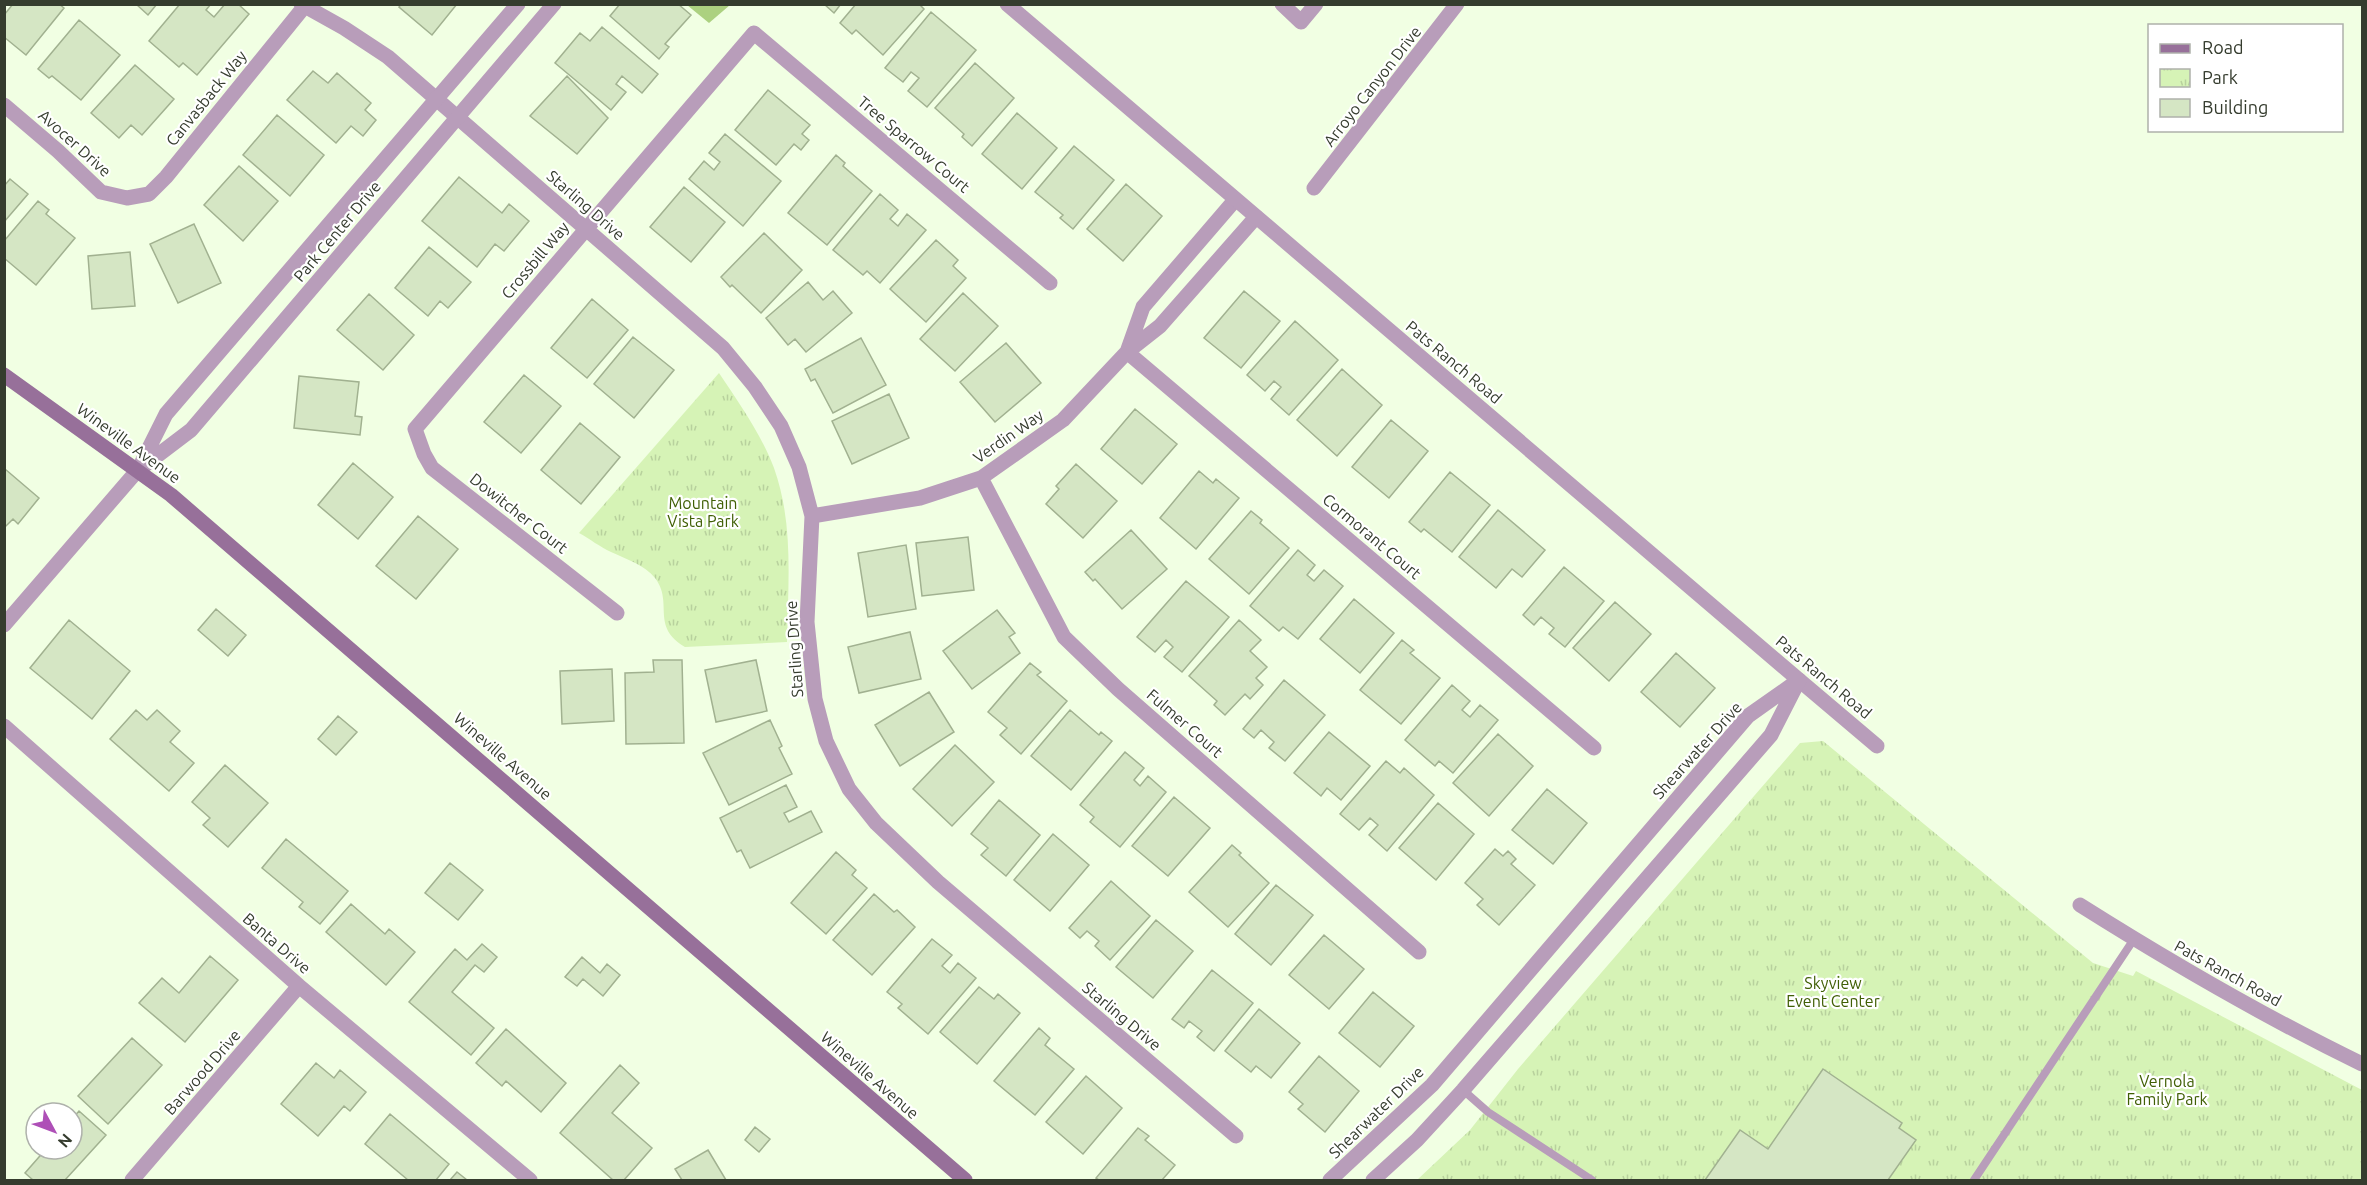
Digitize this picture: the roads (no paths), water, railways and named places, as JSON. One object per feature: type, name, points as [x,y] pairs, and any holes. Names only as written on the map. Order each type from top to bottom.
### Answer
[{"type":"main road","name":"Wineville Avenue","points":[[4,375],[171,495],[965,1180]]},
{"type":"street","name":"Park Center Drive","points":[[137,471],[166,414],[518,4]]},
{"type":"street","name":"Park Center Drive","points":[[4,625],[137,471],[191,430],[554,4]]},
{"type":"street","name":"Pats Ranch Road","points":[[1007,4],[1877,746]]},
{"type":"street","points":[[1282,4],[1301,22],[1316,4]]},
{"type":"street","name":"Arroyo Canyon Drive","points":[[1314,188],[1457,4]]},
{"type":"street","name":"Starling Drive","points":[[302,6],[368,42],[458,117],[723,348],[755,387],[781,426],[799,467],[812,516],[807,622],[815,699],[826,741],[849,789],[876,823],[938,882],[1236,1136]]},
{"type":"street","name":"Canvasback Way","points":[[127,198],[149,194],[166,177],[302,6]]},
{"type":"street","name":"Crossbill Way","points":[[415,429],[754,33]]},
{"type":"street","name":"Tree Sparrow Court","points":[[754,33],[1050,284]]},
{"type":"street","name":"Avocer Drive","points":[[4,105],[58,151],[101,192],[127,198]]},
{"type":"street","name":"Verdin Way","points":[[1127,352],[1143,308],[1235,200]]},
{"type":"street","name":"Verdin Way","points":[[812,516],[920,498],[981,478],[1063,420],[1127,352],[1160,326],[1256,217]]},
{"type":"street","name":"Cormorant Court","points":[[1127,352],[1594,748]]},
{"type":"street","name":"Dowitcher Court","points":[[415,429],[432,468],[617,613]]},
{"type":"street","name":"Fulmer Court","points":[[981,478],[1064,637],[1118,689],[1419,952]]},
{"type":"street","points":[[1372,1180],[1417,1140],[1463,1090],[1771,735],[1799,680]]},
{"type":"street","name":"Shearwater Drive","points":[[1330,1180],[1432,1085],[1748,716],[1799,680]]},
{"type":"street","name":"Banta Drive","points":[[4,726],[299,986],[530,1180]]},
{"type":"street","name":"Pats Ranch Road","points":[[2080,905],[2173,963],[2304,1036],[2362,1064]]},
{"type":"street","name":"Barwood Drive","points":[[132,1180],[299,986]]},
{"type":"lane","points":[[1974,1180],[2134,939]]},
{"type":"lane","points":[[1463,1090],[1488,1112],[1592,1180]]},
{"type":"park label","name":"Mountain Vista Park","points":[[703,512]]},
{"type":"park label","name":"Skyview Event Center","points":[[1833,992]]},
{"type":"park label","name":"Vernola Family Park","points":[[2167,1090]]}]
